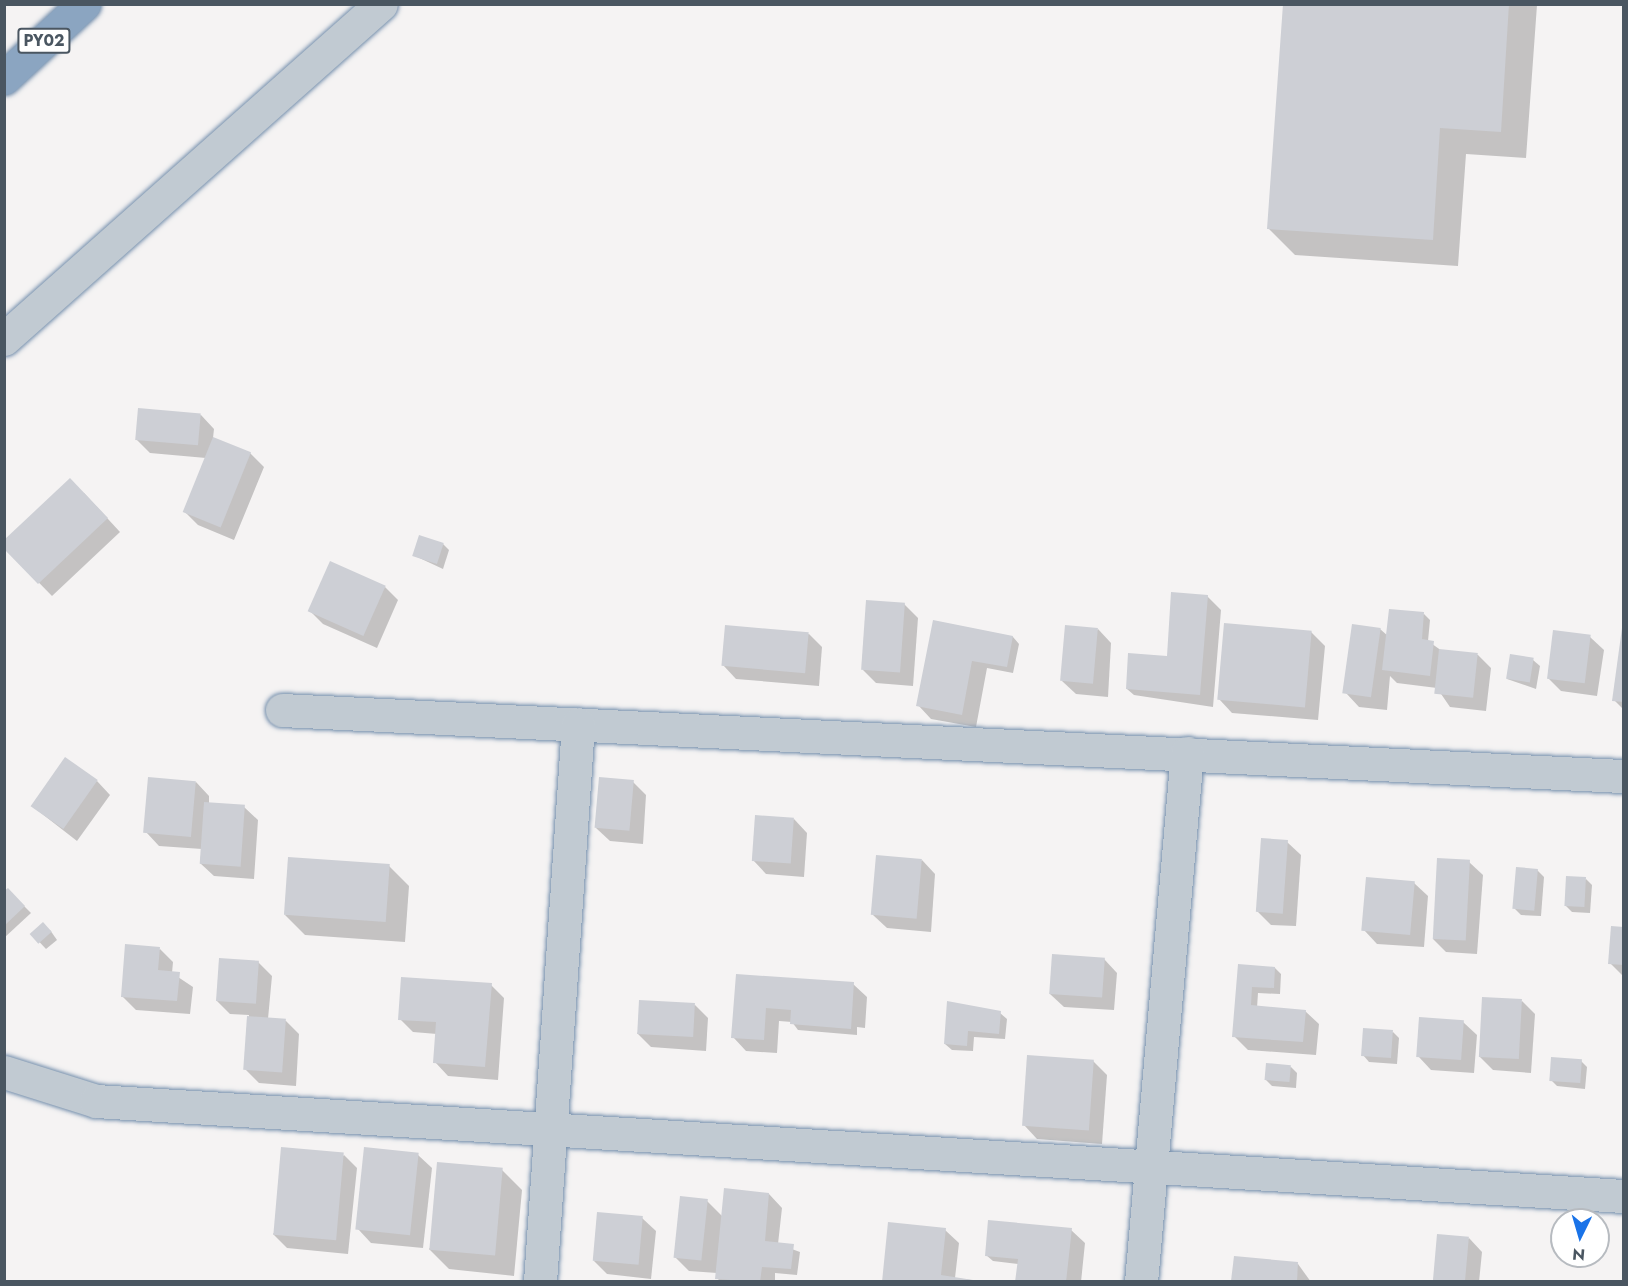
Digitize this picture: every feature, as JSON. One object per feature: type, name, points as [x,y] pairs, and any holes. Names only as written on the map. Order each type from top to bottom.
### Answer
[{"type":"highway","name":"PY02","points":[[4,78],[84,4]]},
{"type":"street","points":[[4,339],[381,4]]},
{"type":"street","points":[[282,710],[1623,776]]},
{"type":"street","points":[[540,1281],[578,724]]},
{"type":"street","points":[[1141,1281],[1187,753]]},
{"type":"street","points":[[4,1072],[96,1101],[1150,1163],[1623,1196]]},
{"type":"building","points":[[1283,4],[1509,4],[1501,132],[1440,128],[1433,240],[1267,229]]},
{"type":"building","points":[[138,408],[201,413],[198,445],[135,440]]},
{"type":"building","points":[[213,437],[251,452],[221,527],[183,512]]},
{"type":"building","points":[[70,478],[108,518],[38,584],[4,549],[4,540]]},
{"type":"building","points":[[419,535],[444,543],[437,564],[412,556]]},
{"type":"building","points":[[330,561],[386,586],[363,636],[308,611]]},
{"type":"building","points":[[1171,592],[1208,595],[1200,695],[1126,689],[1128,653],[1167,656]]},
{"type":"building","points":[[866,600],[905,603],[900,673],[861,670]]},
{"type":"building","points":[[1389,609],[1424,612],[1422,639],[1434,641],[1430,676],[1382,670]]},
{"type":"building","points":[[933,620],[1013,636],[1007,667],[972,661],[962,715],[916,706]]},
{"type":"building","points":[[1224,623],[1312,631],[1305,707],[1217,700]]},
{"type":"building","points":[[1352,624],[1381,628],[1371,697],[1342,693]]},
{"type":"building","points":[[725,625],[809,632],[805,673],[721,666]]},
{"type":"building","points":[[1065,625],[1098,628],[1093,684],[1060,681]]},
{"type":"building","points":[[1622,628],[1624,629],[1624,702],[1612,701]]},
{"type":"building","points":[[1553,630],[1591,635],[1585,683],[1547,679]]},
{"type":"building","points":[[1439,649],[1478,653],[1473,698],[1434,694]]},
{"type":"building","points":[[1510,654],[1534,658],[1530,682],[1506,679]]},
{"type":"building","points":[[65,757],[98,780],[63,829],[31,806]]},
{"type":"building","points":[[148,777],[196,781],[191,837],[143,833]]},
{"type":"building","points":[[599,777],[634,780],[629,831],[595,828]]},
{"type":"building","points":[[204,802],[245,805],[241,867],[200,864]]},
{"type":"building","points":[[755,815],[794,818],[791,864],[752,861]]},
{"type":"building","points":[[1261,838],[1288,840],[1283,914],[1256,912]]},
{"type":"building","points":[[876,855],[922,859],[917,919],[871,915]]},
{"type":"building","points":[[288,857],[390,864],[386,922],[284,915]]},
{"type":"building","points":[[1437,858],[1470,860],[1466,941],[1433,939]]},
{"type":"building","points":[[1516,867],[1538,869],[1534,911],[1512,909]]},
{"type":"building","points":[[1566,876],[1586,877],[1584,907],[1564,906]]},
{"type":"building","points":[[1366,877],[1415,881],[1410,935],[1361,931]]},
{"type":"building","points":[[8,888],[25,906],[4,926],[4,891]]},
{"type":"building","points":[[43,922],[52,932],[38,944],[30,934]]},
{"type":"building","points":[[1611,926],[1624,927],[1624,965],[1608,964]]},
{"type":"building","points":[[125,944],[160,947],[158,970],[180,972],[177,1001],[121,997]]},
{"type":"building","points":[[1052,954],[1105,958],[1102,998],[1049,994]]},
{"type":"building","points":[[219,958],[259,961],[256,1004],[216,1001]]},
{"type":"building","points":[[1238,964],[1275,967],[1274,988],[1252,987],[1251,1005],[1306,1010],[1303,1042],[1232,1037]]},
{"type":"building","points":[[736,974],[854,982],[851,1029],[790,1024],[791,1010],[766,1008],[764,1040],[731,1038]]},
{"type":"building","points":[[401,977],[492,983],[485,1067],[433,1063],[436,1022],[398,1020]]},
{"type":"building","points":[[1482,997],[1522,999],[1519,1059],[1479,1057]]},
{"type":"building","points":[[639,1000],[695,1003],[693,1037],[637,1034]]},
{"type":"building","points":[[947,1001],[1001,1011],[999,1034],[968,1031],[967,1046],[944,1044]]},
{"type":"building","points":[[247,1016],[286,1019],[282,1073],[243,1070]]},
{"type":"building","points":[[1419,1017],[1464,1020],[1461,1060],[1416,1057]]},
{"type":"building","points":[[1363,1028],[1393,1030],[1391,1058],[1361,1056]]},
{"type":"building","points":[[1027,1055],[1094,1060],[1089,1131],[1022,1126]]},
{"type":"building","points":[[1551,1057],[1582,1059],[1580,1083],[1549,1081]]},
{"type":"building","points":[[1266,1063],[1291,1065],[1289,1082],[1265,1080]]},
{"type":"building","points":[[281,1147],[344,1152],[336,1240],[273,1235]]},
{"type":"building","points":[[364,1147],[419,1153],[410,1235],[355,1230]]},
{"type":"building","points":[[437,1162],[503,1168],[495,1255],[429,1250]]},
{"type":"building","points":[[724,1188],[769,1193],[765,1241],[794,1244],[791,1269],[762,1267],[760,1282],[715,1279]]},
{"type":"building","points":[[680,1196],[708,1199],[701,1261],[674,1258]]},
{"type":"building","points":[[597,1212],[643,1216],[639,1265],[593,1261]]},
{"type":"building","points":[[988,1220],[1072,1228],[1066,1282],[1015,1282],[1018,1259],[985,1256]]},
{"type":"building","points":[[888,1222],[946,1228],[941,1275],[986,1282],[882,1282]]},
{"type":"building","points":[[1437,1234],[1469,1237],[1465,1282],[1433,1282]]},
{"type":"building","points":[[1234,1256],[1298,1262],[1297,1282],[1231,1281]]}]
